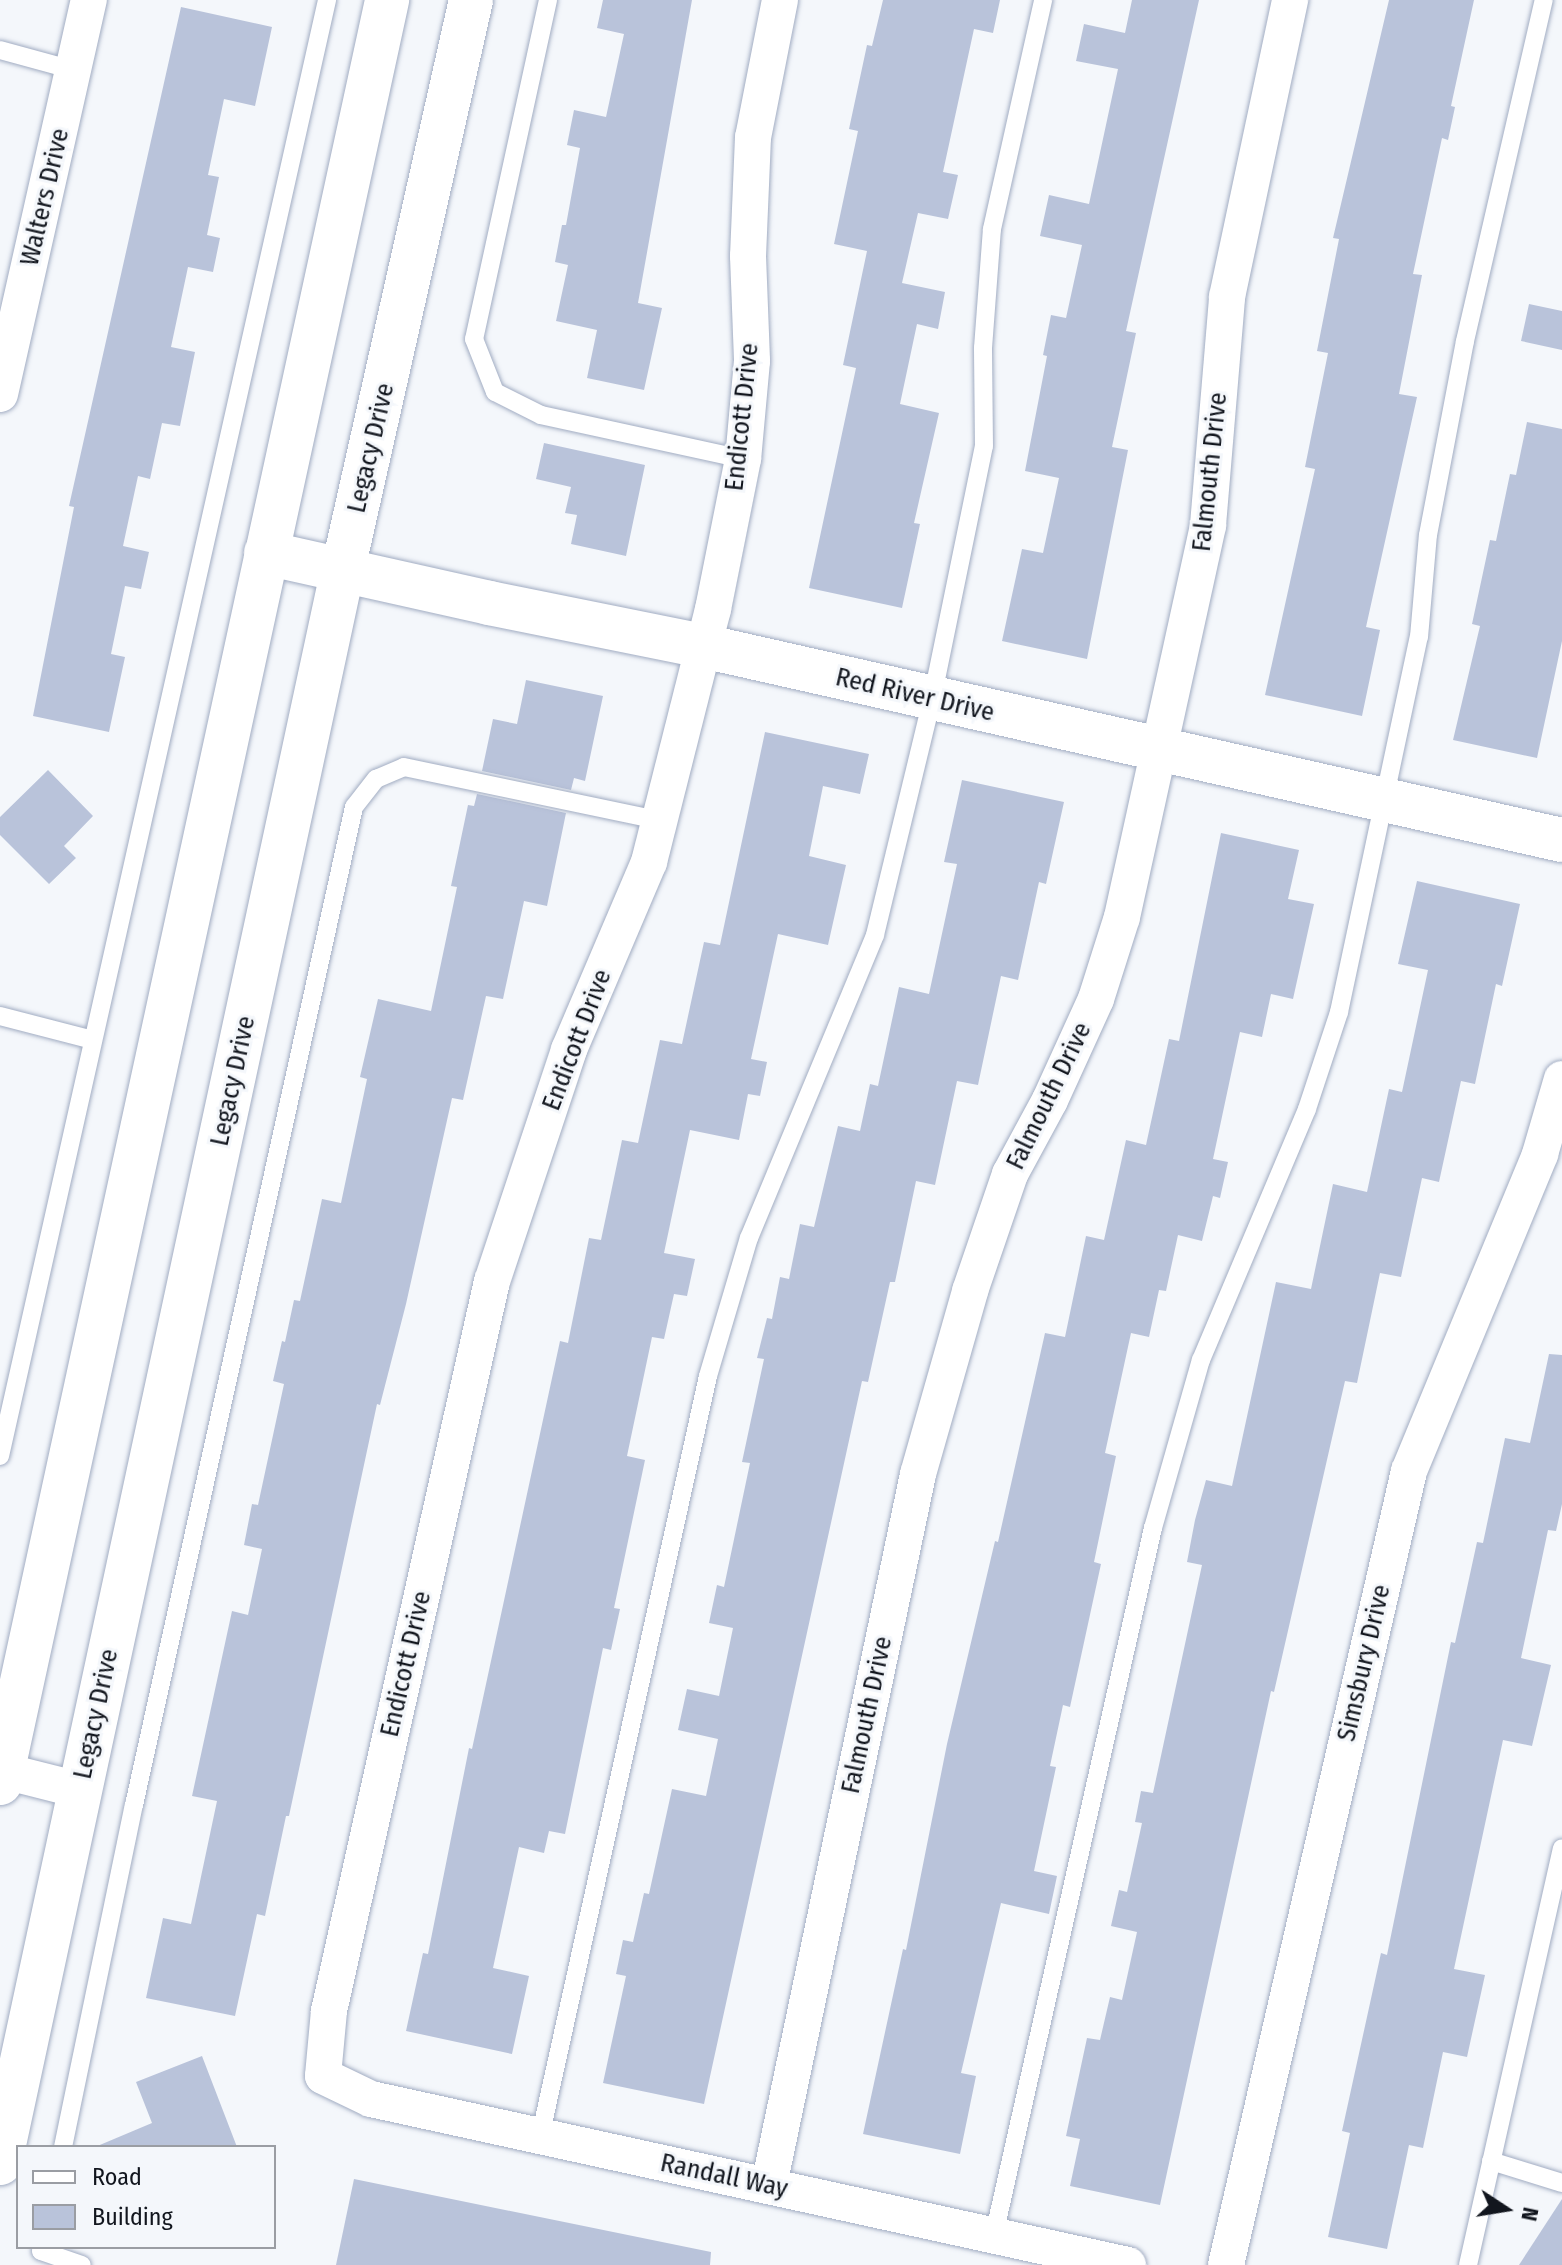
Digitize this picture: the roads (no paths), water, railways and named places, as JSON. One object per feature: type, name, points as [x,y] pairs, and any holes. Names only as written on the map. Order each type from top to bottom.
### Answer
[{"type":"main road","points":[[1,1775],[387,0]]},
{"type":"main road","name":"Legacy Drive","points":[[0,2163],[343,569],[471,0]]},
{"type":"main road","name":"Red River Drive","points":[[266,553],[703,646],[1562,840]]},
{"type":"street","name":"Walters Drive","points":[[0,394],[10,307],[89,0]]},
{"type":"street","name":"Endicott Drive","points":[[323,2076],[329,2011],[492,1281],[569,1050],[649,862],[662,821],[703,646],[743,459],[752,361],[748,256],[753,137],[780,0]]},
{"type":"street","name":"Falmouth Drive","points":[[769,2185],[918,1474],[970,1291],[1010,1174],[1050,1100],[1096,999],[1122,917],[1208,525],[1227,297],[1290,0]]},
{"type":"street","name":"Simsbury Drive","points":[[1226,2265],[1409,1471],[1540,1154],[1562,1079]]},
{"type":"street","points":[[1,1775],[79,1790]]},
{"type":"street","name":"Randall Way","points":[[323,2076],[371,2099],[1128,2265]]},
{"type":"lane","points":[[0,1456],[327,0]]},
{"type":"lane","points":[[548,0],[474,339],[495,392],[541,415],[743,459]]},
{"type":"lane","points":[[540,2137],[708,1376],[749,1238],[875,935],[932,699],[984,446],[983,348],[992,229],[1043,0]]},
{"type":"lane","points":[[994,2235],[1153,1528],[1201,1360],[1307,1109],[1339,1012],[1419,637],[1428,535],[1465,341],[1544,0]]},
{"type":"lane","points":[[0,50],[73,70]]},
{"type":"lane","points":[[63,2145],[134,1805],[354,807],[376,779],[404,767],[662,821]]},
{"type":"lane","points":[[0,1016],[93,1040]]},
{"type":"lane","points":[[1468,2265],[1562,1848]]},
{"type":"lane","points":[[1491,2161],[1562,2183]]},
{"type":"lane","points":[[42,2249],[82,2265]]}]
